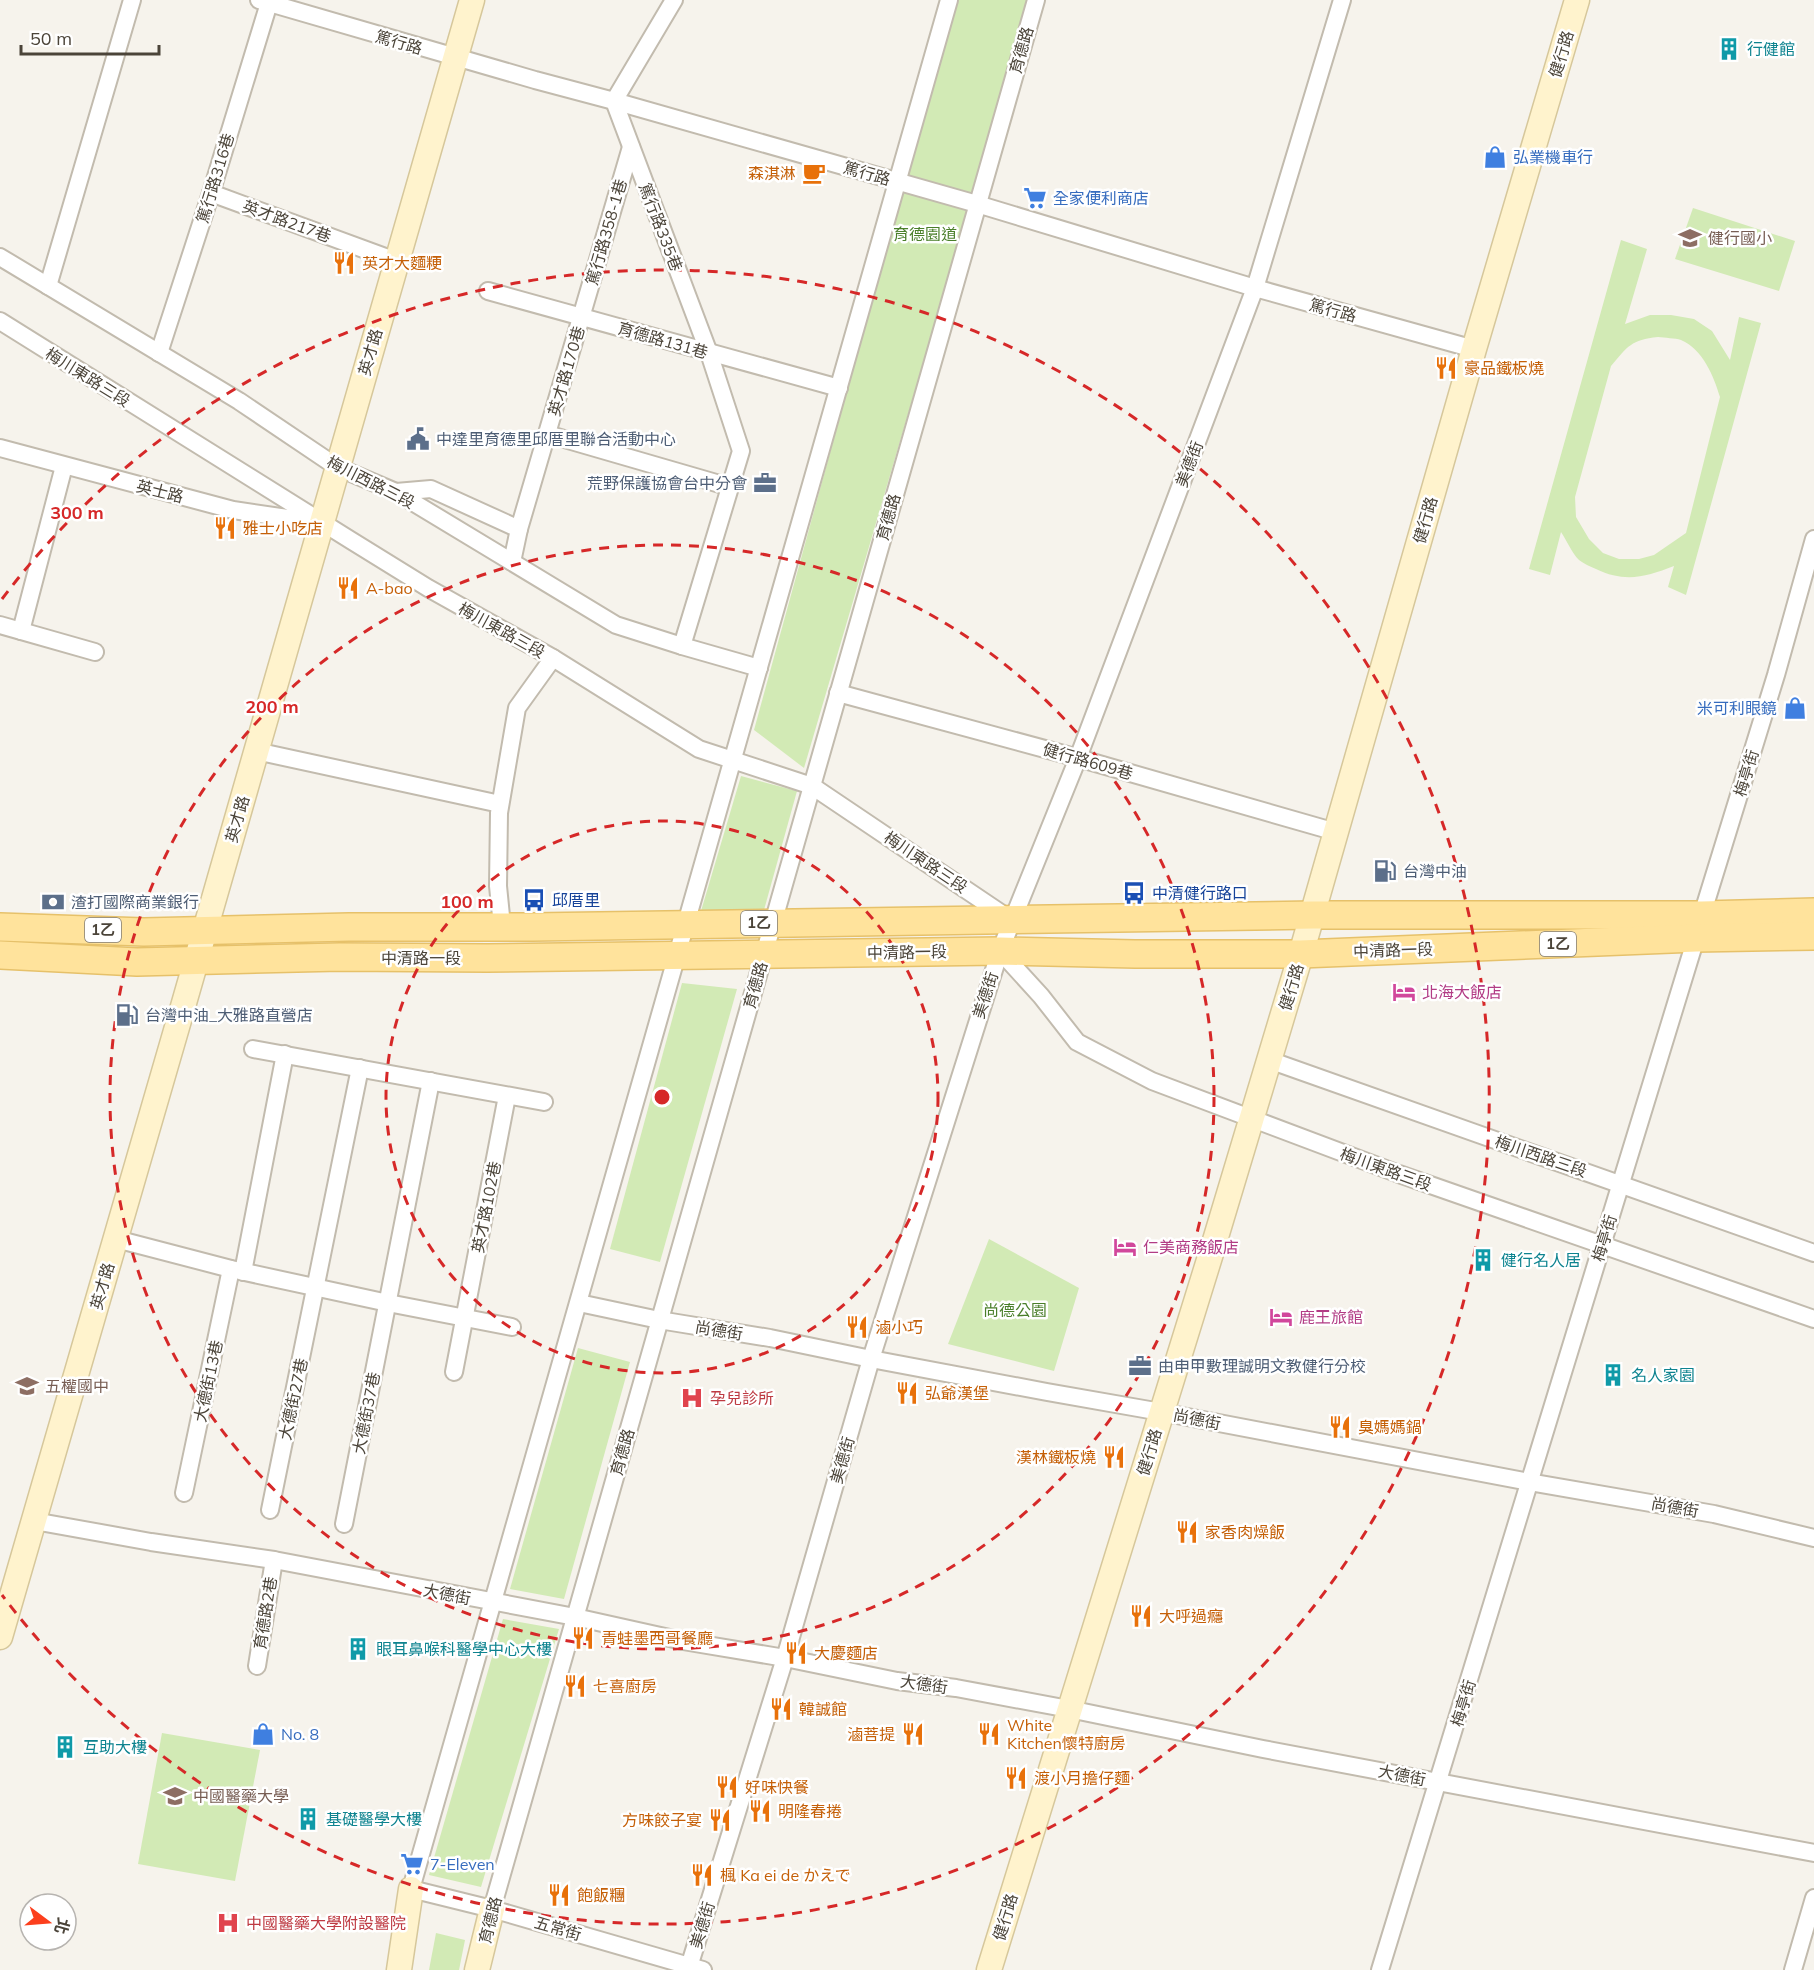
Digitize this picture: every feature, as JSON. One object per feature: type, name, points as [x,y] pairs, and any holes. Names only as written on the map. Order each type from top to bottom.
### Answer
[{"type":"main road","name":"中清路一段","points":[[0,955],[137,962],[340,957],[488,958],[1000,951],[1301,954],[1699,926],[1814,912]]},
{"type":"main road","name":"中清路一段","points":[[0,927],[144,932],[1313,915],[1699,926],[1814,936]]},
{"type":"street","points":[[48,286],[132,0]]},
{"type":"street","name":"英才路","points":[[0,1637],[472,0]]},
{"type":"street","points":[[614,101],[674,0]]},
{"type":"street","points":[[399,1970],[411,1889],[949,0]]},
{"type":"street","name":"育德路","points":[[477,1970],[492,1909],[1036,0]]},
{"type":"street","name":"美德街","points":[[693,1969],[871,1359],[1000,951],[1078,758],[1255,288],[1341,0]]},
{"type":"street","name":"健行路","points":[[989,1970],[1313,915],[1474,349],[1577,0]]},
{"type":"street","name":"篤行路","points":[[264,1],[898,181],[1255,288],[1474,349]]},
{"type":"street","name":"篤行路316巷","points":[[159,353],[211,193],[264,1]]},
{"type":"street","name":"篤行路335巷","points":[[614,101],[710,353],[741,451],[681,646]]},
{"type":"street","name":"篤行路358-1巷","points":[[582,317],[631,147]]},
{"type":"street","name":"英才路217巷","points":[[211,193],[396,261]]},
{"type":"street","name":"梅川西路三段","points":[[0,257],[239,402],[337,467],[396,492],[616,625],[759,668]]},
{"type":"street","name":"育德路131巷","points":[[488,291],[839,388]]},
{"type":"street","name":"英才路170巷","points":[[512,562],[519,529],[582,317]]},
{"type":"street","name":"梅川東路三段","points":[[0,321],[428,588],[553,658],[699,749],[812,786],[1012,920]]},
{"type":"street","points":[[547,434],[730,486]]},
{"type":"street","name":"英士路","points":[[0,448],[233,510],[322,523]]},
{"type":"street","points":[[21,631],[64,466]]},
{"type":"street","points":[[396,492],[431,489],[519,529]]},
{"type":"street","name":"梅亭街","points":[[1380,1970],[1776,675],[1814,538]]},
{"type":"street","points":[[0,625],[95,651]]},
{"type":"street","points":[[502,926],[498,886],[500,804],[516,708],[553,658]]},
{"type":"street","name":"健行路609巷","points":[[838,693],[1078,758],[1336,832]]},
{"type":"street","points":[[256,751],[500,804]]},
{"type":"street","name":"梅川東路三段","points":[[1000,951],[1041,996],[1077,1042],[1152,1081],[1400,1174],[1814,1319]]},
{"type":"street","points":[[254,1048],[544,1102]]},
{"type":"street","points":[[237,1270],[285,1054]]},
{"type":"street","name":"梅川西路三段","points":[[1269,1060],[1814,1252]]},
{"type":"street","points":[[316,1287],[360,1068]]},
{"type":"street","points":[[388,1303],[432,1082]]},
{"type":"street","name":"英才路102巷","points":[[454,1372],[507,1096]]},
{"type":"street","points":[[116,1239],[237,1270],[512,1327]]},
{"type":"street","name":"大德街13巷","points":[[184,1493],[237,1270]]},
{"type":"street","name":"大德街27巷","points":[[270,1510],[316,1287]]},
{"type":"street","name":"大德街37巷","points":[[344,1524],[388,1303]]},
{"type":"street","name":"尚德街","points":[[579,1304],[1529,1482],[1714,1514],[1814,1538]]},
{"type":"street","name":"大德街","points":[[34,1521],[151,1542],[274,1560],[575,1617],[683,1641],[785,1658],[897,1681],[956,1688],[1069,1709],[1814,1853]]},
{"type":"street","name":"育德路2巷","points":[[257,1666],[274,1560]]},
{"type":"street","name":"五常街","points":[[411,1889],[492,1909],[693,1969]]},
{"type":"street","points":[[1793,1970],[1814,1898]]},
{"type":"green space","name":"育德園道","points":[[955,0],[1028,0],[972,194],[906,175]]},
{"type":"green space","name":"育德園道","points":[[902,190],[968,210],[804,768],[754,730]]},
{"type":"green space","points":[[1693,208],[1795,241],[1779,291],[1675,259]]},
{"type":"green space","points":[[1621,240],[1647,249],[1625,324],[1650,315],[1671,315],[1694,319],[1712,331],[1730,360],[1739,317],[1761,323],[1686,595],[1668,587],[1674,566],[1635,577],[1616,576],[1579,560],[1561,532],[1550,575],[1529,569]],"holes":[[[1658,337],[1681,340],[1696,350],[1711,373],[1720,397],[1686,533],[1654,555],[1639,559],[1619,559],[1603,553],[1589,539],[1576,517],[1575,497],[1611,366],[1631,345]]]},
{"type":"green space","points":[[741,776],[797,791],[764,910],[701,911]]},
{"type":"green space","points":[[682,983],[737,989],[660,1262],[610,1249]]},
{"type":"green space","name":"尚德公園","points":[[989,1239],[1079,1288],[1054,1371],[948,1344]]},
{"type":"green space","points":[[578,1348],[630,1362],[564,1599],[510,1589]]},
{"type":"green space","points":[[503,1619],[559,1629],[481,1887],[429,1875]]},
{"type":"green space","points":[[162,1733],[260,1750],[235,1881],[138,1864]]},
{"type":"green space","points":[[436,1933],[465,1940],[459,1970],[429,1970]]},
{"type":"place","name":"行健館","points":[[1729,49]]},
{"type":"place","name":"弘業機車行","points":[[1495,157]]},
{"type":"place","name":"森淇淋","points":[[814,173]]},
{"type":"place","name":"全家便利商店","points":[[1035,198]]},
{"type":"place","name":"健行國小","points":[[1690,238]]},
{"type":"place","name":"英才大麵粳","points":[[344,263]]},
{"type":"place","name":"豪品鐵板燒","points":[[1446,368]]},
{"type":"place","name":"中達里育德里邱厝里聯合活動中心","points":[[418,439]]},
{"type":"place","name":"荒野保護協會台中分會","points":[[765,483]]},
{"type":"place","name":"雅士小吃店","points":[[225,528]]},
{"type":"place","name":"A-bao","points":[[348,588]]},
{"type":"place","name":"米可利眼鏡","points":[[1795,708]]},
{"type":"place","name":"台灣中油","points":[[1385,871]]},
{"type":"place","name":"中清健行路口","points":[[1134,893]]},
{"type":"place","name":"邱厝里","points":[[534,900]]},
{"type":"place","name":"渣打國際商業銀行","points":[[53,902]]},
{"type":"place","name":"北海大飯店","points":[[1404,992]]},
{"type":"place","name":"台灣中油_大雅路直營店","points":[[127,1015]]},
{"type":"place","name":"仁美商務飯店","points":[[1125,1247]]},
{"type":"place","name":"健行名人居","points":[[1483,1260]]},
{"type":"place","name":"鹿王旅館","points":[[1281,1317]]},
{"type":"place","name":"滷小巧","points":[[857,1327]]},
{"type":"place","name":"由申甲數理誠明文教健行分校","points":[[1140,1366]]},
{"type":"place","name":"名人家園","points":[[1613,1375]]},
{"type":"place","name":"五權國中","points":[[27,1386]]},
{"type":"place","name":"弘爺漢堡","points":[[907,1393]]},
{"type":"place","name":"孕兒診所","points":[[692,1398]]},
{"type":"place","name":"臭媽媽鍋","points":[[1340,1427]]},
{"type":"place","name":"漢林鐵板燒","points":[[1114,1457]]},
{"type":"place","name":"家香肉燥飯","points":[[1187,1532]]},
{"type":"place","name":"大呼過癮","points":[[1141,1616]]},
{"type":"place","name":"青蛙墨西哥餐廳","points":[[583,1638]]},
{"type":"place","name":"眼耳鼻喉科醫學中心大樓","points":[[358,1649]]},
{"type":"place","name":"大慶麵店","points":[[796,1653]]},
{"type":"place","name":"七喜廚房","points":[[575,1686]]},
{"type":"place","name":"韓誠館","points":[[781,1709]]},
{"type":"place","name":"No. 8","points":[[263,1734]]},
{"type":"place","name":"滷菩提","points":[[913,1734]]},
{"type":"place","name":"White Kitchen懷特廚房","points":[[989,1734]]},
{"type":"place","name":"互助大樓","points":[[65,1747]]},
{"type":"place","name":"渡小月擔仔麵","points":[[1016,1778]]},
{"type":"place","name":"好味快餐","points":[[727,1787]]},
{"type":"place","name":"中國醫藥大學","points":[[175,1796]]},
{"type":"place","name":"明隆春捲","points":[[760,1811]]},
{"type":"place","name":"基礎醫學大樓","points":[[308,1819]]},
{"type":"place","name":"方味餃子宴","points":[[720,1820]]},
{"type":"place","name":"7-Eleven","points":[[412,1864]]},
{"type":"place","name":"楓 Ka ei de かえで","points":[[702,1875]]},
{"type":"place","name":"飽飯糰","points":[[559,1895]]},
{"type":"place","name":"中國醫藥大學附設醫院","points":[[228,1923]]}]
